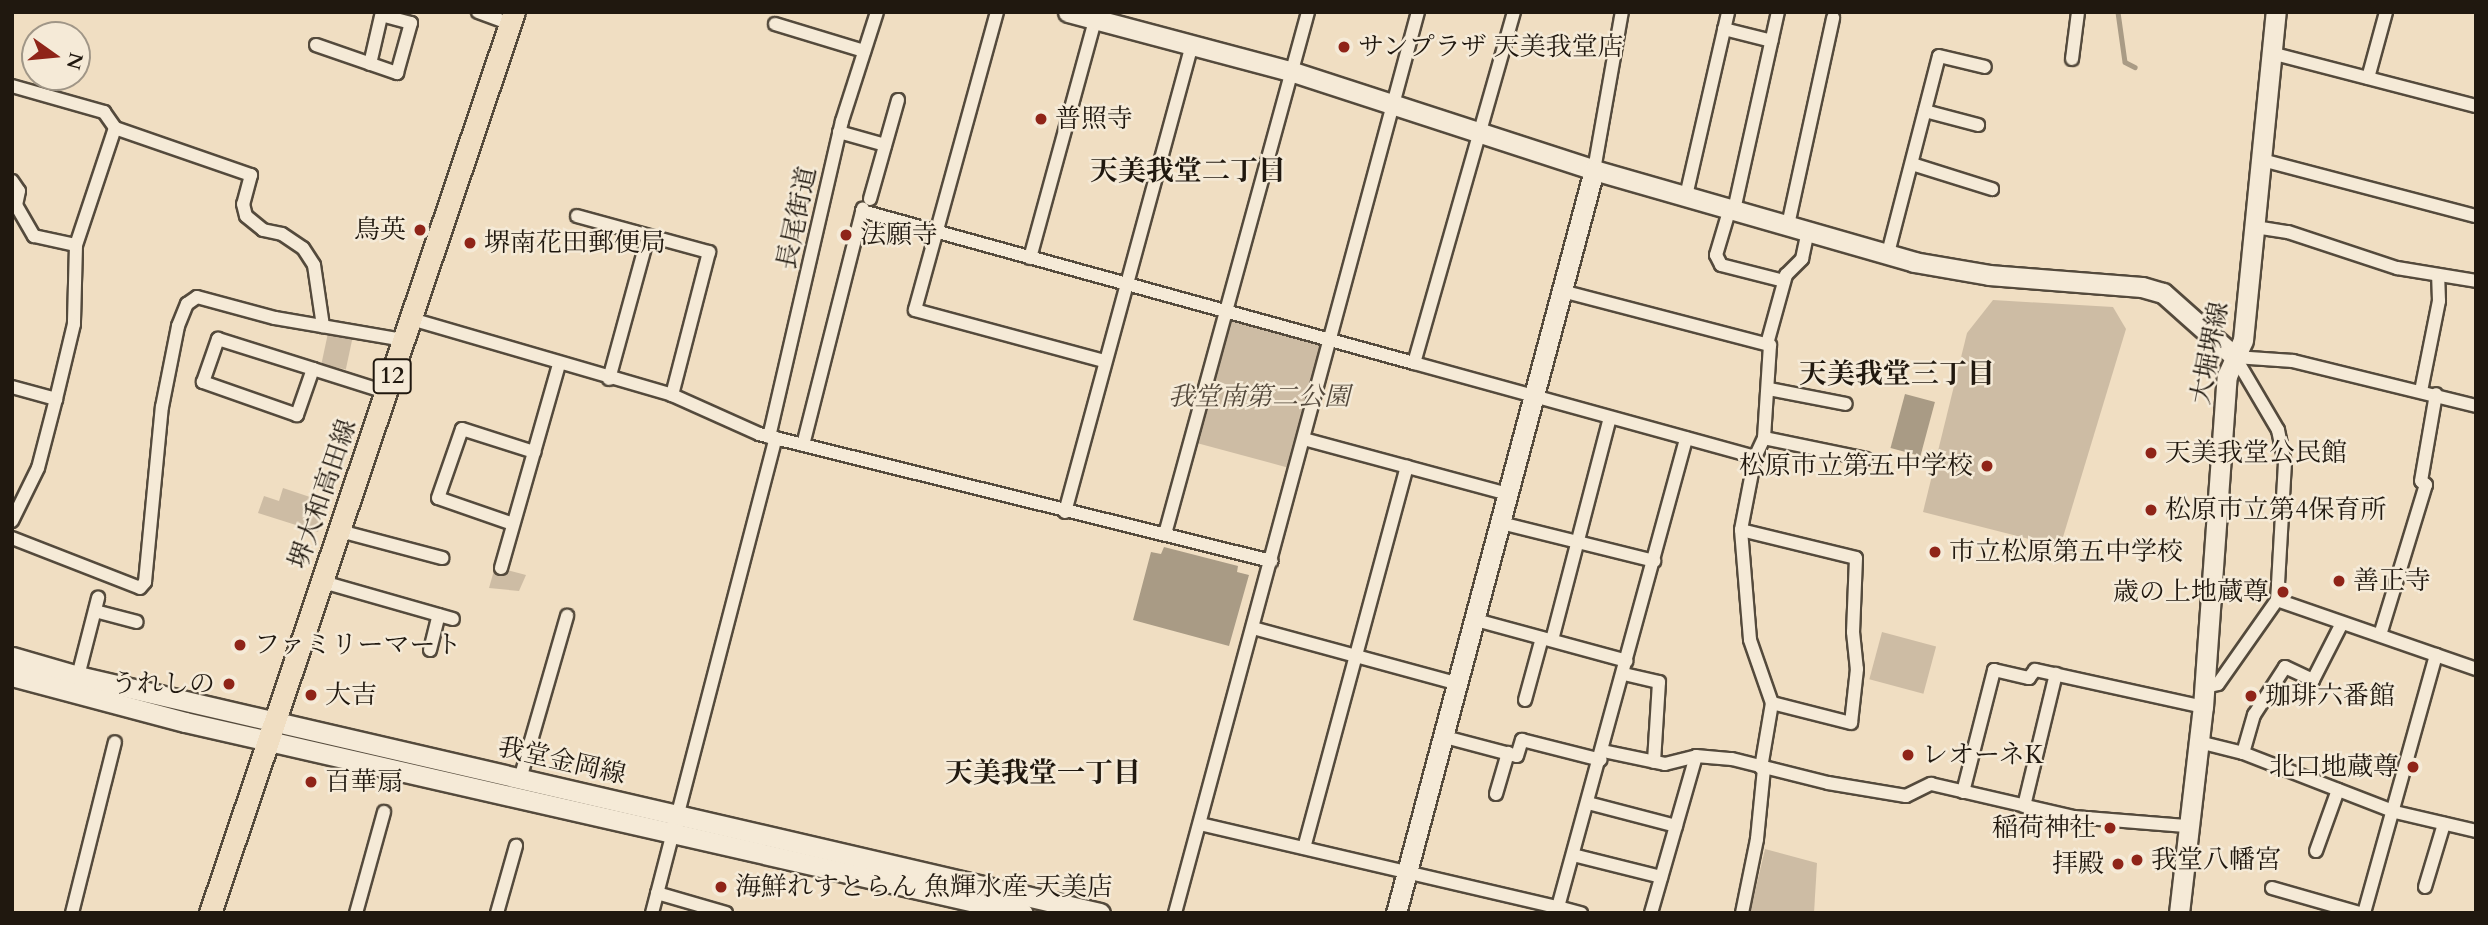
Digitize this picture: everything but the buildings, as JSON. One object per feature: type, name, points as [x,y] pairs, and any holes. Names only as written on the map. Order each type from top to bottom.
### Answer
[{"type":"main road","points":[[1068,12],[1096,16],[1293,72],[1594,170],[1888,253],[1966,272],[2163,293],[2235,357]]},
{"type":"main road","name":"大堀堺線","points":[[2179,913],[2186,826],[2204,697],[2226,389],[2243,340],[2276,12]]},
{"type":"main road","name":"堺大和高田線","points":[[210,913],[512,18]]},
{"type":"main road","points":[[1396,913],[1594,170]]},
{"type":"main road","name":"我堂金岡線","points":[[12,657],[78,676],[275,719],[520,779],[675,823],[1023,913]]},
{"type":"main road","name":"我堂金岡線","points":[[12,676],[268,740],[1100,913]]},
{"type":"street","points":[[478,12],[512,18]]},
{"type":"street","name":"長尾街道","points":[[652,913],[773,437],[839,132],[877,12]]},
{"type":"street","points":[[997,12],[915,310],[1104,361]]},
{"type":"street","points":[[1165,534],[1308,12]]},
{"type":"street","points":[[1175,913],[1418,12]]},
{"type":"street","points":[[1414,363],[1514,12]]},
{"type":"street","points":[[1594,170],[1622,12]]},
{"type":"street","points":[[1686,196],[1728,12]]},
{"type":"street","points":[[1778,12],[1732,209],[1716,255],[1721,265],[1784,281]]},
{"type":"street","points":[[2071,59],[2078,12]]},
{"type":"street","points":[[2368,78],[2386,12]]},
{"type":"street","points":[[316,45],[370,64],[397,73],[411,23],[382,14],[370,64]]},
{"type":"street","points":[[1030,258],[1096,16]]},
{"type":"street","points":[[1788,225],[1833,18]]},
{"type":"street","points":[[775,24],[864,51]]},
{"type":"street","points":[[1724,29],[1772,41]]},
{"type":"street","points":[[1065,512],[1192,44]]},
{"type":"street","points":[[2271,53],[2476,106]]},
{"type":"street","points":[[1888,253],[1939,56],[1985,68]]},
{"type":"street","points":[[12,86],[104,111],[115,128],[251,175],[243,204],[246,216],[263,229],[282,234],[303,248],[314,265],[323,326]]},
{"type":"street","points":[[803,445],[865,206],[898,100]]},
{"type":"street","points":[[1925,111],[1978,125]]},
{"type":"street","points":[[12,521],[38,468],[74,324],[76,244],[115,128]]},
{"type":"street","points":[[839,132],[885,145]]},
{"type":"street","points":[[2262,160],[2476,216]]},
{"type":"street","points":[[1912,164],[1992,189]]},
{"type":"street","points":[[12,181],[19,191],[16,205],[34,236],[76,244]]},
{"type":"street","points":[[865,206],[936,233],[1755,457]]},
{"type":"street","points":[[577,216],[709,252],[672,395]]},
{"type":"street","points":[[2255,227],[2438,275],[2476,281]]},
{"type":"street","points":[[1742,913],[1757,839],[1772,703],[1750,640],[1741,530],[1755,457],[1764,438],[1772,366],[1767,344],[1784,281],[1802,259],[1808,231]]},
{"type":"street","points":[[609,379],[648,236]]},
{"type":"street","points":[[2421,391],[2438,301],[2438,275]]},
{"type":"street","points":[[1562,291],[1767,344]]},
{"type":"street","points":[[12,538],[139,588],[145,582],[162,407],[187,304],[197,298],[323,326],[404,340]]},
{"type":"street","points":[[411,319],[559,365],[672,395],[773,437],[1065,512],[1271,561]]},
{"type":"street","points":[[313,369],[297,415],[203,382],[218,339],[386,392]]},
{"type":"street","points":[[2235,357],[2293,361],[2436,394],[2476,406]]},
{"type":"street","points":[[1963,792],[1994,670],[2029,678],[2035,670],[2204,697],[2218,684],[2277,600],[2285,463],[2269,408],[2235,357]]},
{"type":"street","points":[[501,568],[559,365]]},
{"type":"street","points":[[12,387],[56,399]]},
{"type":"street","points":[[1769,389],[1846,404]]},
{"type":"street","points":[[2380,635],[2426,485],[2421,481],[2436,394]]},
{"type":"street","points":[[1525,700],[1578,542],[1610,418]]},
{"type":"street","points":[[513,524],[438,498],[462,429],[534,452]]},
{"type":"street","points":[[1558,907],[1602,756],[1686,438]]},
{"type":"street","points":[[1764,438],[1866,459]]},
{"type":"street","points":[[1304,439],[1508,494]]},
{"type":"street","points":[[1304,848],[1407,467]]},
{"type":"street","points":[[1501,523],[1654,561]]},
{"type":"street","points":[[1741,530],[1856,558],[1853,632],[1857,669],[1852,723],[1772,703]]},
{"type":"street","points":[[340,531],[442,558]]},
{"type":"street","points":[[323,582],[453,619]]},
{"type":"street","points":[[2277,600],[2476,668]]},
{"type":"street","points":[[78,676],[96,604],[137,622]]},
{"type":"street","points":[[430,650],[439,615]]},
{"type":"street","points":[[520,779],[567,616]]},
{"type":"street","points":[[1476,620],[1547,639],[1659,682],[1654,762]]},
{"type":"street","points":[[2243,753],[2254,715],[2285,667],[2313,680],[2342,623]]},
{"type":"street","points":[[1253,628],[1459,684]]},
{"type":"street","points":[[2272,888],[2362,913],[2395,812],[2407,754],[2436,655]]},
{"type":"street","points":[[2024,806],[2056,674]]},
{"type":"street","points":[[1445,737],[1517,756],[1522,740],[1602,756],[1665,764],[1696,756],[1732,759],[1763,769],[1906,796],[1930,784],[2074,817],[2186,826]]},
{"type":"street","points":[[72,913],[116,742]]},
{"type":"street","points":[[2199,742],[2243,753],[2395,812],[2476,831]]},
{"type":"street","points":[[1496,794],[1508,753]]},
{"type":"street","points":[[1651,913],[1696,756]]},
{"type":"street","points":[[2316,850],[2338,790]]},
{"type":"street","points":[[1588,803],[1676,825]]},
{"type":"street","points":[[356,913],[384,812]]},
{"type":"street","points":[[1200,824],[1543,908],[1558,907],[1581,913]]},
{"type":"street","points":[[2425,887],[2444,824]]},
{"type":"street","points":[[497,913],[516,846]]},
{"type":"street","points":[[1573,855],[1661,877]]},
{"type":"street","points":[[657,892],[726,913]]},
{"type":"green space","points":[[1993,300],[2113,307],[2126,329],[2060,547],[1923,512],[1967,333]]},
{"type":"green space","name":"我堂南第二公園","points":[[1232,319],[1321,343],[1287,467],[1199,444]]},
{"type":"green space","points":[[328,333],[352,338],[346,369],[321,364]]},
{"type":"green space","points":[[283,488],[328,503],[318,532],[258,513],[264,496],[279,501]]},
{"type":"green space","points":[[495,567],[526,575],[519,591],[489,588]]},
{"type":"green space","points":[[1882,632],[1936,646],[1923,694],[1869,679]]},
{"type":"green space","points":[[1765,849],[1817,863],[1814,913],[1750,913]]},
{"type":"shaded area","points":[[1905,394],[1935,402],[1920,456],[1891,448]]},
{"type":"shaded area","points":[[1164,547],[1238,566],[1237,572],[1249,575],[1229,646],[1133,620],[1151,552],[1161,554]]},
{"type":"waterway","points":[[2118,12],[2125,62],[2135,67]]},
{"type":"place","name":"サンプラザ 天美我堂店","points":[[1344,47]]},
{"type":"place","name":"普照寺","points":[[1041,119]]},
{"type":"place","name":"鳥英","points":[[420,230]]},
{"type":"place","name":"法願寺","points":[[846,235]]},
{"type":"place","name":"堺南花田郵便局","points":[[470,243]]},
{"type":"place","name":"天美我堂公民館","points":[[2151,453]]},
{"type":"place","name":"松原市立第五中学校","points":[[1987,466]]},
{"type":"place","name":"松原市立第4保育所","points":[[2151,510]]},
{"type":"place","name":"市立松原第五中学校","points":[[1935,552]]},
{"type":"place","name":"善正寺","points":[[2339,581]]},
{"type":"place","name":"歳の上地蔵尊","points":[[2283,592]]},
{"type":"place","name":"ファミリーマート","points":[[240,645]]},
{"type":"place","name":"うれしの","points":[[229,684]]},
{"type":"place","name":"大吉","points":[[311,695]]},
{"type":"place","name":"珈琲六番館","points":[[2251,696]]},
{"type":"place","name":"レオーネK","points":[[1908,755]]},
{"type":"place","name":"北口地蔵尊","points":[[2413,767]]},
{"type":"place","name":"百華扇","points":[[311,782]]},
{"type":"place","name":"稲荷神社","points":[[2110,828]]},
{"type":"place","name":"我堂八幡宮","points":[[2137,860]]},
{"type":"place","name":"拝殿","points":[[2118,864]]},
{"type":"place","name":"海鮮れすとらん 魚輝水産 天美店","points":[[721,887]]},
{"type":"district","name":"天美我堂二丁目","points":[[1188,171]]},
{"type":"district","name":"天美我堂三丁目","points":[[1897,374]]},
{"type":"district","name":"天美我堂一丁目","points":[[1043,773]]}]
